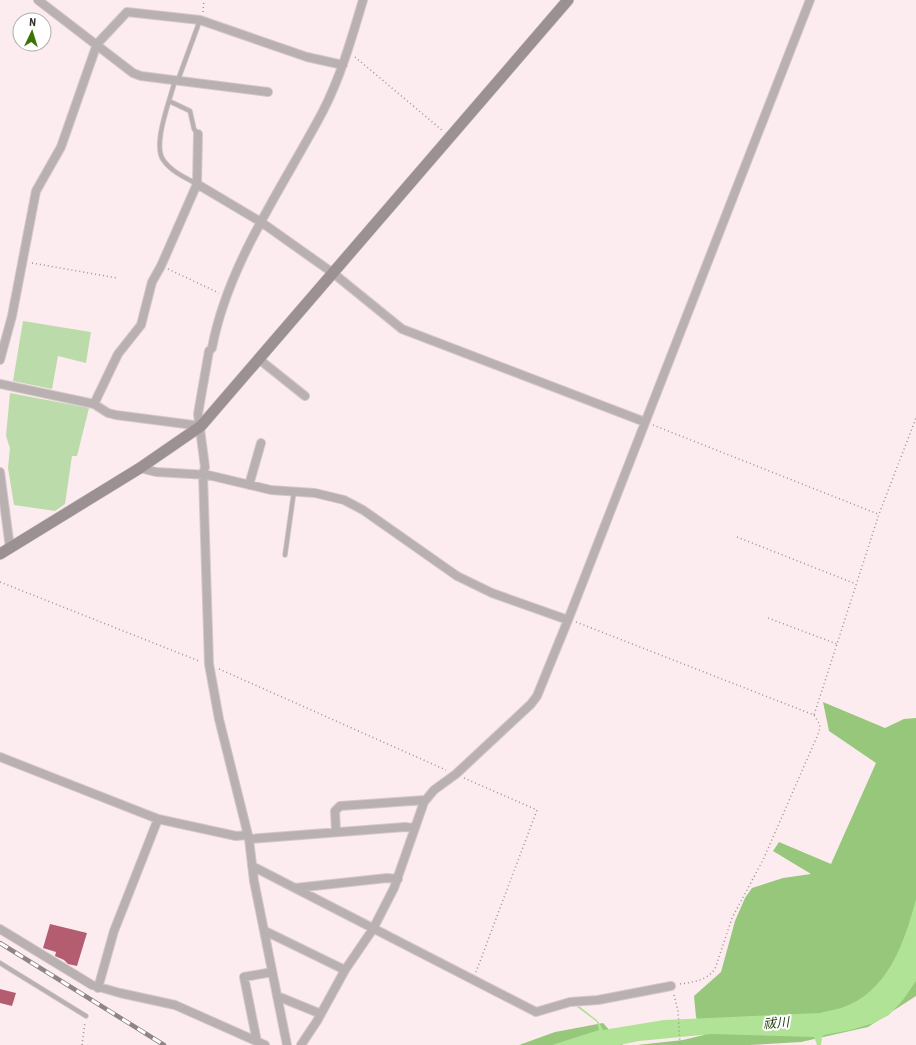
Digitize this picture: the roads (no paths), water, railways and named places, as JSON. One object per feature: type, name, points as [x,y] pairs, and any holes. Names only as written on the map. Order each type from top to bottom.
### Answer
[{"type":"street","points":[[38,0],[133,73],[141,76],[268,92]]},
{"type":"street","points":[[288,1045],[272,972],[248,837],[218,719],[208,664],[203,474],[205,467],[201,426],[198,414],[210,351],[226,296],[261,222],[324,109],[343,65],[363,0]]},
{"type":"street","points":[[0,554],[140,468],[201,426],[260,360],[568,0]]},
{"type":"street","points":[[301,1045],[321,1014],[345,970],[373,929],[398,879],[414,828],[425,800],[434,790],[456,774],[507,728],[537,696],[646,422],[810,0]]},
{"type":"street","points":[[0,360],[12,316],[36,191],[61,147],[97,44],[127,12],[202,21],[307,57],[343,65]]},
{"type":"street","points":[[94,404],[118,354],[141,325],[152,282],[161,266],[197,184],[198,134]]},
{"type":"street","points":[[197,184],[261,222],[334,273],[402,329],[646,422]]},
{"type":"street","points":[[260,360],[304,396]]},
{"type":"street","points":[[0,384],[94,404],[108,413],[116,415],[201,426]]},
{"type":"street","points":[[249,485],[261,443]]},
{"type":"street","points":[[140,468],[156,472],[203,474],[271,490],[323,494],[353,504],[457,576],[492,593],[568,620]]},
{"type":"street","points":[[0,472],[10,548]]},
{"type":"street","points":[[0,757],[158,819],[236,836],[248,837],[405,827],[414,828]]},
{"type":"street","points":[[336,832],[335,811],[340,806],[425,800]]},
{"type":"street","points":[[98,988],[115,926],[158,819]]},
{"type":"street","points":[[252,866],[536,1012],[570,1002],[598,1000],[671,986]]},
{"type":"street","points":[[294,888],[387,878],[398,879]]},
{"type":"street","points":[[0,929],[84,981],[98,988],[175,1005],[261,1044]]},
{"type":"street","points":[[265,931],[345,970]]},
{"type":"street","points":[[261,1044],[244,978],[272,972]]},
{"type":"street","points":[[277,996],[321,1014]]},
{"type":"lane","points":[[197,184],[170,169],[162,158],[161,130],[176,80],[202,21]]},
{"type":"lane","points":[[169,101],[190,110],[194,129],[198,134]]},
{"type":"lane","points":[[285,555],[294,491]]},
{"type":"lane","points":[[0,963],[86,1016]]},
{"type":"water","name":"祓川","points":[[916,899],[916,981],[903,1000],[889,1015],[874,1023],[851,1030],[824,1035],[822,1037],[821,1045],[817,1045],[814,1037],[712,1034],[639,1041],[619,1045],[552,1045],[599,1030],[597,1022],[577,1007],[579,1006],[598,1021],[603,1030],[664,1020],[820,1013],[841,1008],[857,1001],[871,991],[892,964],[906,932]]},
{"type":"railway","points":[[0,943],[164,1045]]}]
